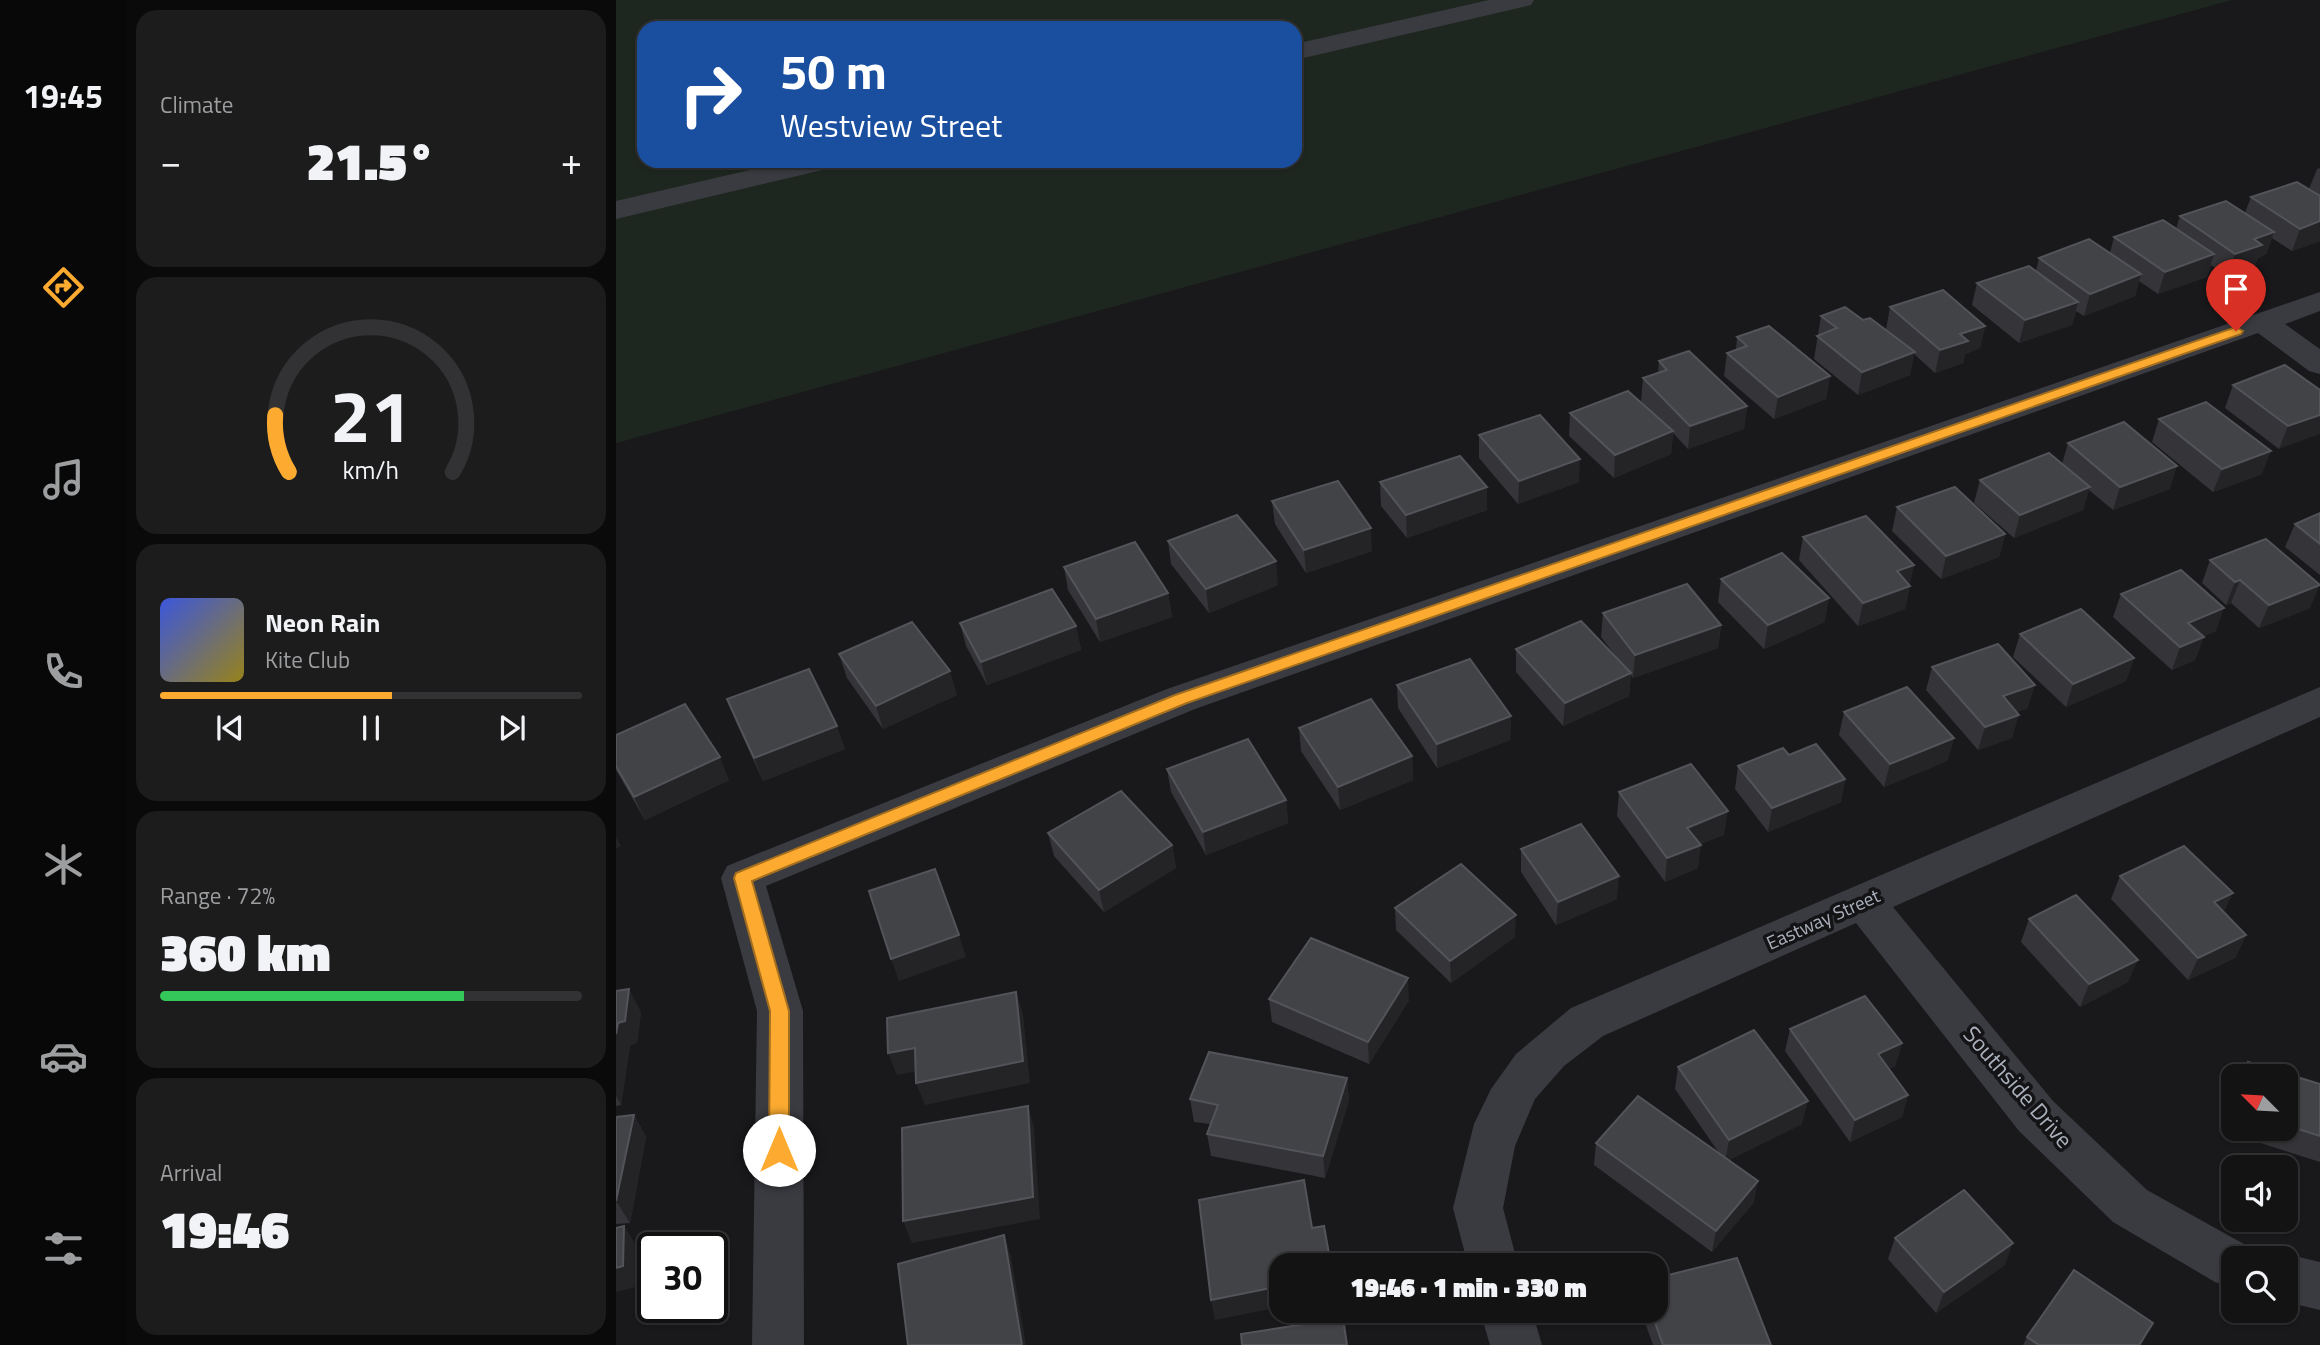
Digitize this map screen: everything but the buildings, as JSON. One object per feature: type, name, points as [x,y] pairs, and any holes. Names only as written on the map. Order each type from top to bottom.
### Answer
[{"type":"street","points":[[1302,50],[1522,0]]},
{"type":"street","points":[[616,210],[795,168]]},
{"type":"street","points":[[778,1345],[780,1011],[742,878],[1181,699],[2320,301]]},
{"type":"street","points":[[2262,322],[2320,364]]},
{"type":"street","name":"Eastway Street","points":[[1490,1253],[1478,1210],[1491,1142],[1510,1098],[1529,1069],[1554,1044],[1587,1022],[2320,701]]},
{"type":"street","name":"Southside Drive","points":[[1864,902],[2036,1116],[2130,1206],[2221,1258]]},
{"type":"street","points":[[2298,1281],[2320,1286]]},
{"type":"street","points":[[1510,1323],[1516,1345]]},
{"type":"shaded area","points":[[616,0],[2232,0],[616,443]]},
{"type":"route","points":[[779,1150],[780,1011],[742,878],[1181,699],[2236,331]]}]
